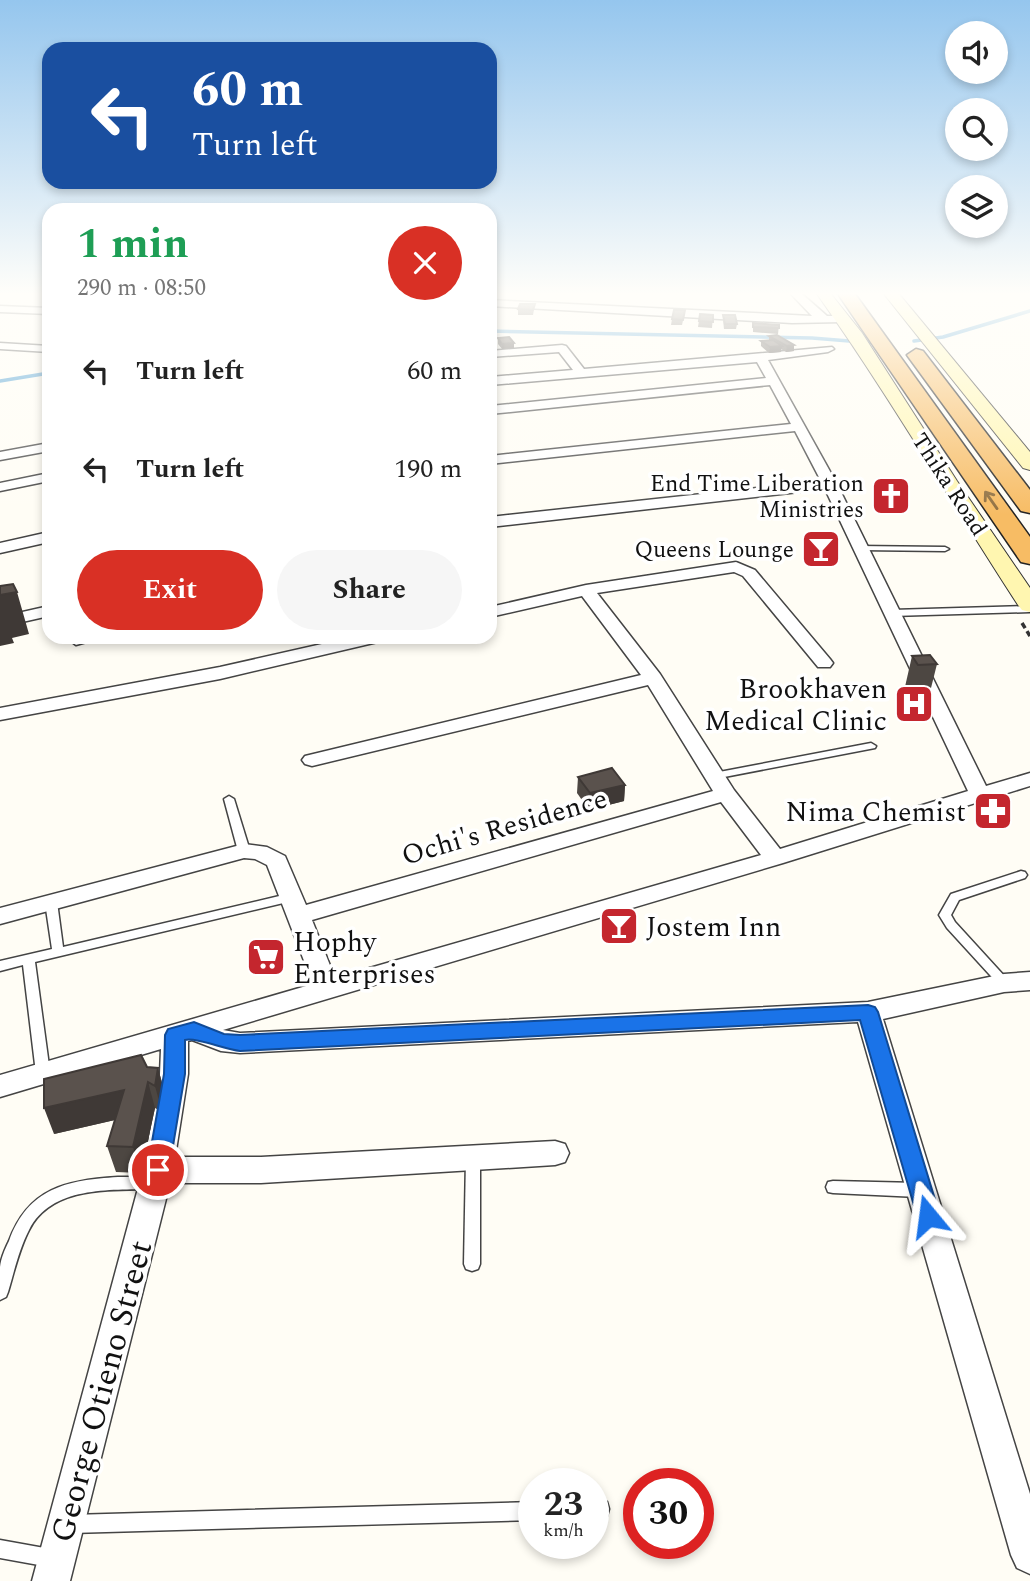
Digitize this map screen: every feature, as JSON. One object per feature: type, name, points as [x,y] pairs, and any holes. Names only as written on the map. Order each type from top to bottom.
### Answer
[{"type":"highway","name":"Thika Road","points":[[910,368],[1030,556]]},
{"type":"highway","name":"Thika Road","points":[[916,368],[1030,506]]},
{"type":"main road","name":"Thika Road","points":[[906,368],[1027,612]]},
{"type":"main road","name":"Thika Road","points":[[924,368],[1030,464]]},
{"type":"street","points":[[577,368],[580,372]]},
{"type":"street","points":[[497,380],[635,368]]},
{"type":"street","points":[[767,368],[830,484],[980,794]]},
{"type":"street","points":[[497,409],[775,381]]},
{"type":"street","points":[[497,459],[799,427]]},
{"type":"street","points":[[1,451],[42,448]]},
{"type":"street","points":[[0,486],[42,478]]},
{"type":"street","points":[[497,521],[830,484]]},
{"type":"street","points":[[0,548],[42,539]]},
{"type":"street","points":[[497,610],[586,590],[736,567],[743,569],[824,663]]},
{"type":"street","points":[[586,590],[653,678],[720,785],[775,858]]},
{"type":"street","points":[[0,622],[42,613]]},
{"type":"street","points":[[0,714],[220,673],[342,644]]},
{"type":"street","points":[[312,760],[653,678]]},
{"type":"street","points":[[0,1086],[775,858],[1030,779]]},
{"type":"street","name":"Ochi's Residence","points":[[295,906],[720,785]]},
{"type":"street","points":[[0,916],[244,851],[259,852],[277,861],[328,991]]},
{"type":"street","points":[[185,1032],[240,1043],[868,1012],[1004,983],[1030,981]]},
{"type":"street","points":[[868,1012],[1030,1555]]},
{"type":"street","name":"George Otieno Street","points":[[54,1570],[156,1176],[174,1074],[185,1032]]},
{"type":"street","points":[[156,1176],[555,1153]]},
{"type":"lane","points":[[860,548],[945,549]]},
{"type":"lane","points":[[892,613],[1027,612]]},
{"type":"lane","points":[[720,785],[871,746]]},
{"type":"lane","points":[[229,799],[244,851]]},
{"type":"lane","points":[[1004,983],[945,915],[955,897],[1021,875]]},
{"type":"lane","points":[[51,902],[58,952]]},
{"type":"lane","points":[[0,966],[58,952],[295,906]]},
{"type":"lane","points":[[28,959],[43,1073]]},
{"type":"lane","points":[[472,1265],[473,1158]]},
{"type":"lane","points":[[0,1292],[25,1221],[41,1206],[67,1191],[90,1184],[156,1176]]},
{"type":"lane","points":[[833,1187],[920,1190]]},
{"type":"lane","points":[[65,1524],[518,1511]]},
{"type":"lane","points":[[0,1549],[54,1570]]},
{"type":"path","points":[[1027,612],[1030,636]]},
{"type":"building","points":[[13,584],[17,592],[0,595],[0,586]]},
{"type":"building","points":[[930,655],[937,664],[918,665],[912,656]]},
{"type":"building","points":[[612,768],[625,785],[590,793],[578,777]]},
{"type":"building","points":[[141,1055],[147,1067],[158,1068],[155,1086],[148,1082],[133,1147],[107,1146],[124,1090],[44,1108],[44,1079]]},
{"type":"waterway","points":[[0,381],[42,374]]},
{"type":"place","name":"End Time Liberation Ministries","points":[[891,496]]},
{"type":"place","name":"Queens Lounge","points":[[821,549]]},
{"type":"place","name":"Brookhaven Medical Clinic","points":[[914,704]]},
{"type":"place","name":"Nima Chemist","points":[[993,811]]},
{"type":"place","name":"Jostem Inn","points":[[619,926]]},
{"type":"place","name":"Hophy Enterprises","points":[[266,957]]},
{"type":"route","points":[[158,1170],[174,1074],[175,1035],[194,1029],[222,1041],[240,1043],[868,1012],[928,1216]]}]
